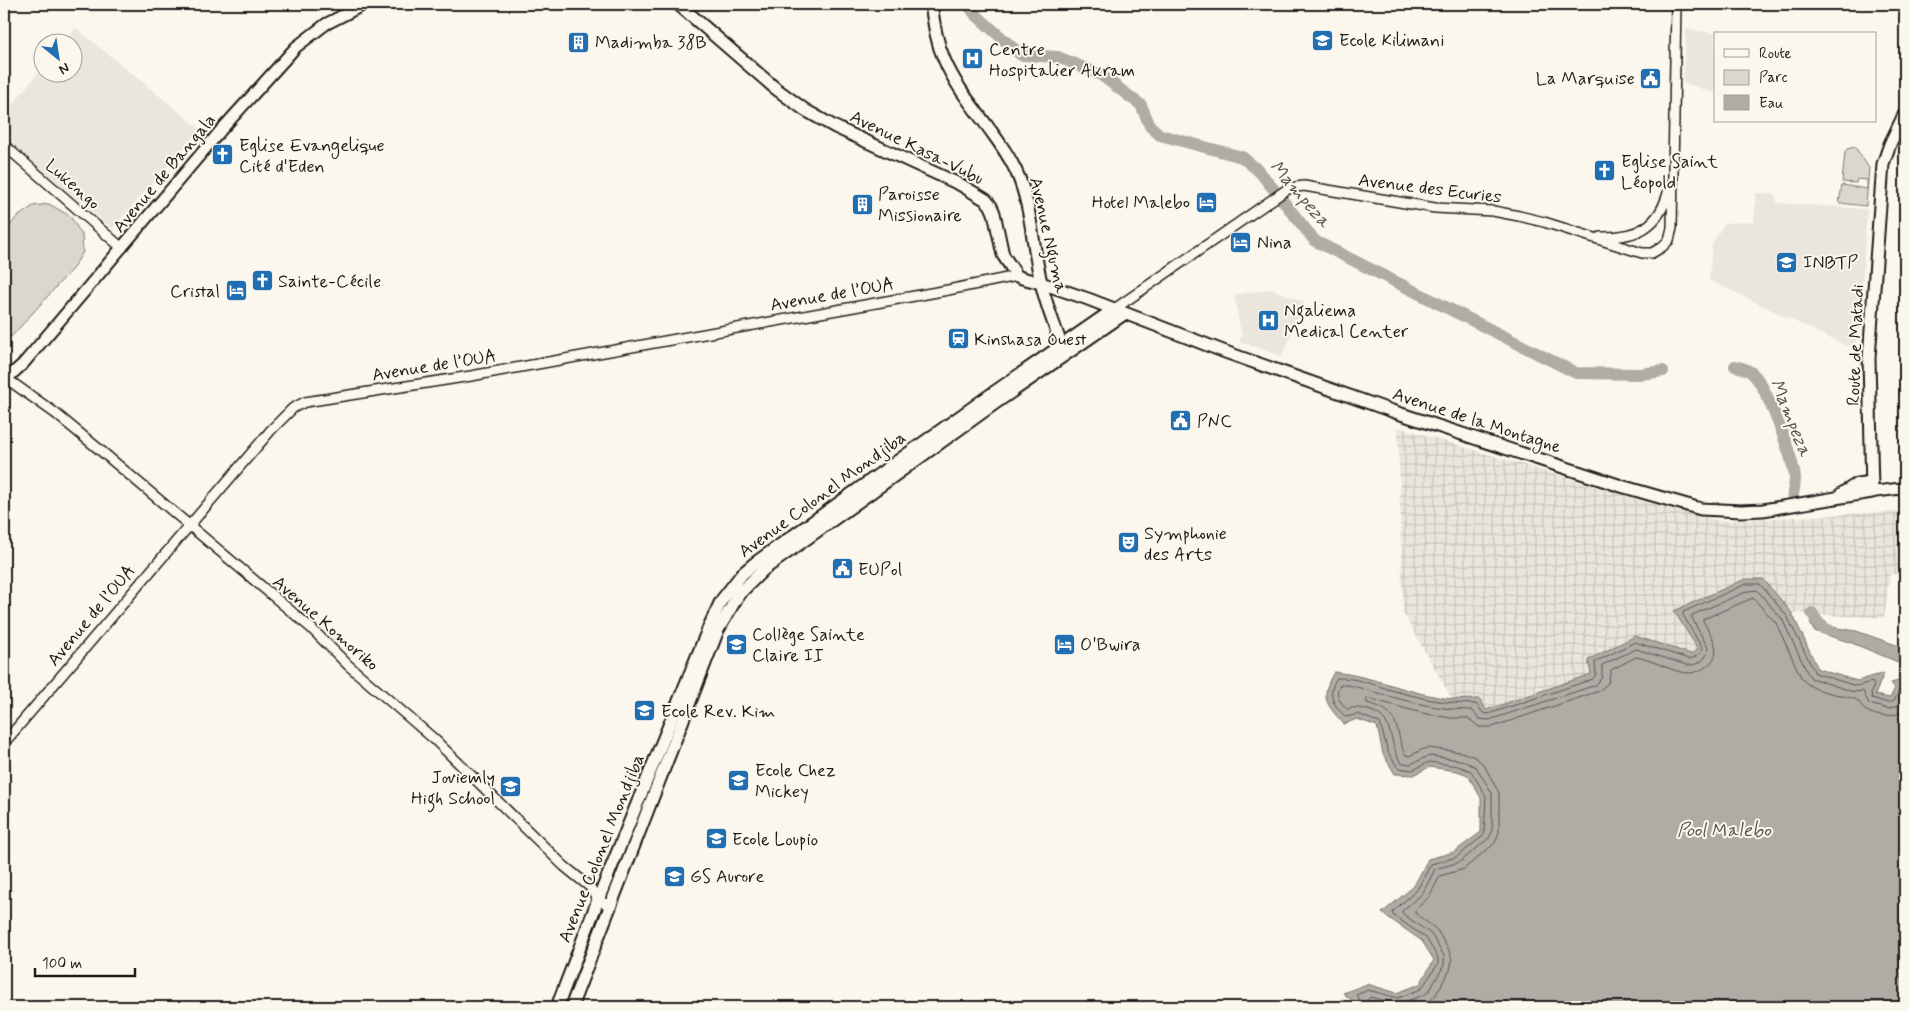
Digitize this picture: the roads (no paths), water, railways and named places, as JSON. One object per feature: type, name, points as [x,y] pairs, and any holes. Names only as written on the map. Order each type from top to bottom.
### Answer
[{"type":"main road","name":"Avenue de Bangala","points":[[5,380],[23,364],[222,129],[296,46],[326,24],[365,4]]},
{"type":"main road","name":"Avenue Kasa-Vubu","points":[[678,4],[776,88],[805,110],[835,127],[961,185],[986,200],[994,213],[1003,255],[1017,276]]},
{"type":"main road","name":"Avenue Nguma","points":[[932,4],[936,36],[945,62],[956,82],[1016,171],[1025,197],[1041,283],[1063,351]]},
{"type":"main road","name":"Route de Matadi","points":[[1870,463],[1869,358],[1883,164],[1892,137],[1905,113]]},
{"type":"main road","points":[[1017,276],[1119,312]]},
{"type":"main road","name":"Avenue Colonel Mondjiba","points":[[570,1007],[718,630],[739,594],[763,570],[1119,312]]},
{"type":"main road","name":"Avenue de la Montagne","points":[[1119,312],[1383,408],[1621,486],[1701,509],[1741,511],[1827,498],[1872,487]]},
{"type":"main road","name":"Avenue Colonel Mondjiba","points":[[557,1007],[598,900],[721,601],[742,574],[755,563],[930,437],[1063,351]]},
{"type":"main road","points":[[1857,484],[1864,476],[1870,463]]},
{"type":"main road","points":[[1870,463],[1872,487],[1903,488]]},
{"type":"main road","name":"Avenue de la Montagne","points":[[1827,498],[1845,493],[1857,484],[1872,487]]},
{"type":"street","name":"Avenue des Ecuries","points":[[1119,312],[1142,290],[1282,194],[1296,187],[1304,186],[1435,208],[1493,211],[1544,222],[1642,253],[1652,253],[1669,240],[1672,228],[1676,4]]},
{"type":"street","name":"Lukengo","points":[[4,145],[122,248]]},
{"type":"street","name":"Avenue des Ecuries","points":[[1590,236],[1612,237],[1631,235],[1641,230],[1655,219],[1662,210],[1672,176]]},
{"type":"street","name":"Avenue de l’OUA","points":[[4,743],[271,430],[300,403],[471,376],[1017,276]]},
{"type":"street","name":"Avenue Komoriko","points":[[5,380],[54,413],[311,628],[348,665],[428,734],[557,859],[590,887],[598,900],[610,906]]},
{"type":"water","name":"Pool Malebo","points":[[1745,579],[1763,579],[1792,613],[1818,669],[1857,681],[1884,673],[1875,695],[1890,698],[1895,688],[1891,683],[1902,680],[1905,682],[1905,1007],[1360,1007],[1343,993],[1367,984],[1397,993],[1420,984],[1434,960],[1422,941],[1382,913],[1414,886],[1428,859],[1454,852],[1481,832],[1481,798],[1468,775],[1457,771],[1429,767],[1414,775],[1395,774],[1383,754],[1377,726],[1357,719],[1344,724],[1329,706],[1326,695],[1327,688],[1334,672],[1364,677],[1437,697],[1480,699],[1486,710],[1591,674],[1588,660],[1635,636],[1691,654],[1698,649],[1674,611]]},
{"type":"water","points":[[1823,620],[1832,627],[1856,631],[1905,648],[1905,665],[1852,643],[1814,631],[1810,623]]},
{"type":"waterway","name":"Mampeza","points":[[968,4],[975,14],[1021,55],[1058,57],[1101,75],[1141,105],[1150,126],[1160,135],[1242,157],[1259,171],[1315,241],[1576,373],[1641,374],[1663,371]]},
{"type":"waterway","name":"Mampeza","points":[[1735,366],[1753,374],[1759,381],[1772,407],[1785,440],[1793,468],[1795,478],[1793,494]]},
{"type":"waterway","name":"Mampeza","points":[[1812,613],[1821,627],[1829,630]]},
{"type":"place","name":"Ecole Kilimani","points":[[1323,40]]},
{"type":"place","name":"Madimba 38B","points":[[579,42]]},
{"type":"place","name":"Centre Hospitalier Akram","points":[[973,59]]},
{"type":"place","name":"La Marquise","points":[[1651,78]]},
{"type":"place","name":"Eglise Evangelique Cité d'Eden","points":[[223,155]]},
{"type":"place","name":"Eglise Saint Léopold","points":[[1605,171]]},
{"type":"place","name":"Hotel Malebo","points":[[1206,202]]},
{"type":"place","name":"Paroisse Missionaire","points":[[862,204]]},
{"type":"place","name":"Nina","points":[[1241,242]]},
{"type":"place","name":"INBTP","points":[[1787,262]]},
{"type":"place","name":"Sainte-Cécile","points":[[262,281]]},
{"type":"place","name":"Cristal","points":[[236,291]]},
{"type":"place","name":"Ngaliema Medical Center","points":[[1268,320]]},
{"type":"place","name":"Kinshasa Ouest","points":[[958,339]]},
{"type":"place","name":"PNC","points":[[1181,421]]},
{"type":"place","name":"Symphonie des Arts","points":[[1128,543]]},
{"type":"place","name":"EUPol","points":[[842,569]]},
{"type":"place","name":"Collège Sainte Claire II","points":[[736,644]]},
{"type":"place","name":"O'Bwira","points":[[1064,644]]},
{"type":"place","name":"Ecole Rev. Kim","points":[[645,711]]},
{"type":"place","name":"Ecole Chez Mickey","points":[[739,780]]},
{"type":"place","name":"Joviemly High School","points":[[511,787]]},
{"type":"place","name":"Ecole Loupio","points":[[716,839]]},
{"type":"place","name":"GS Aurore","points":[[674,876]]}]
